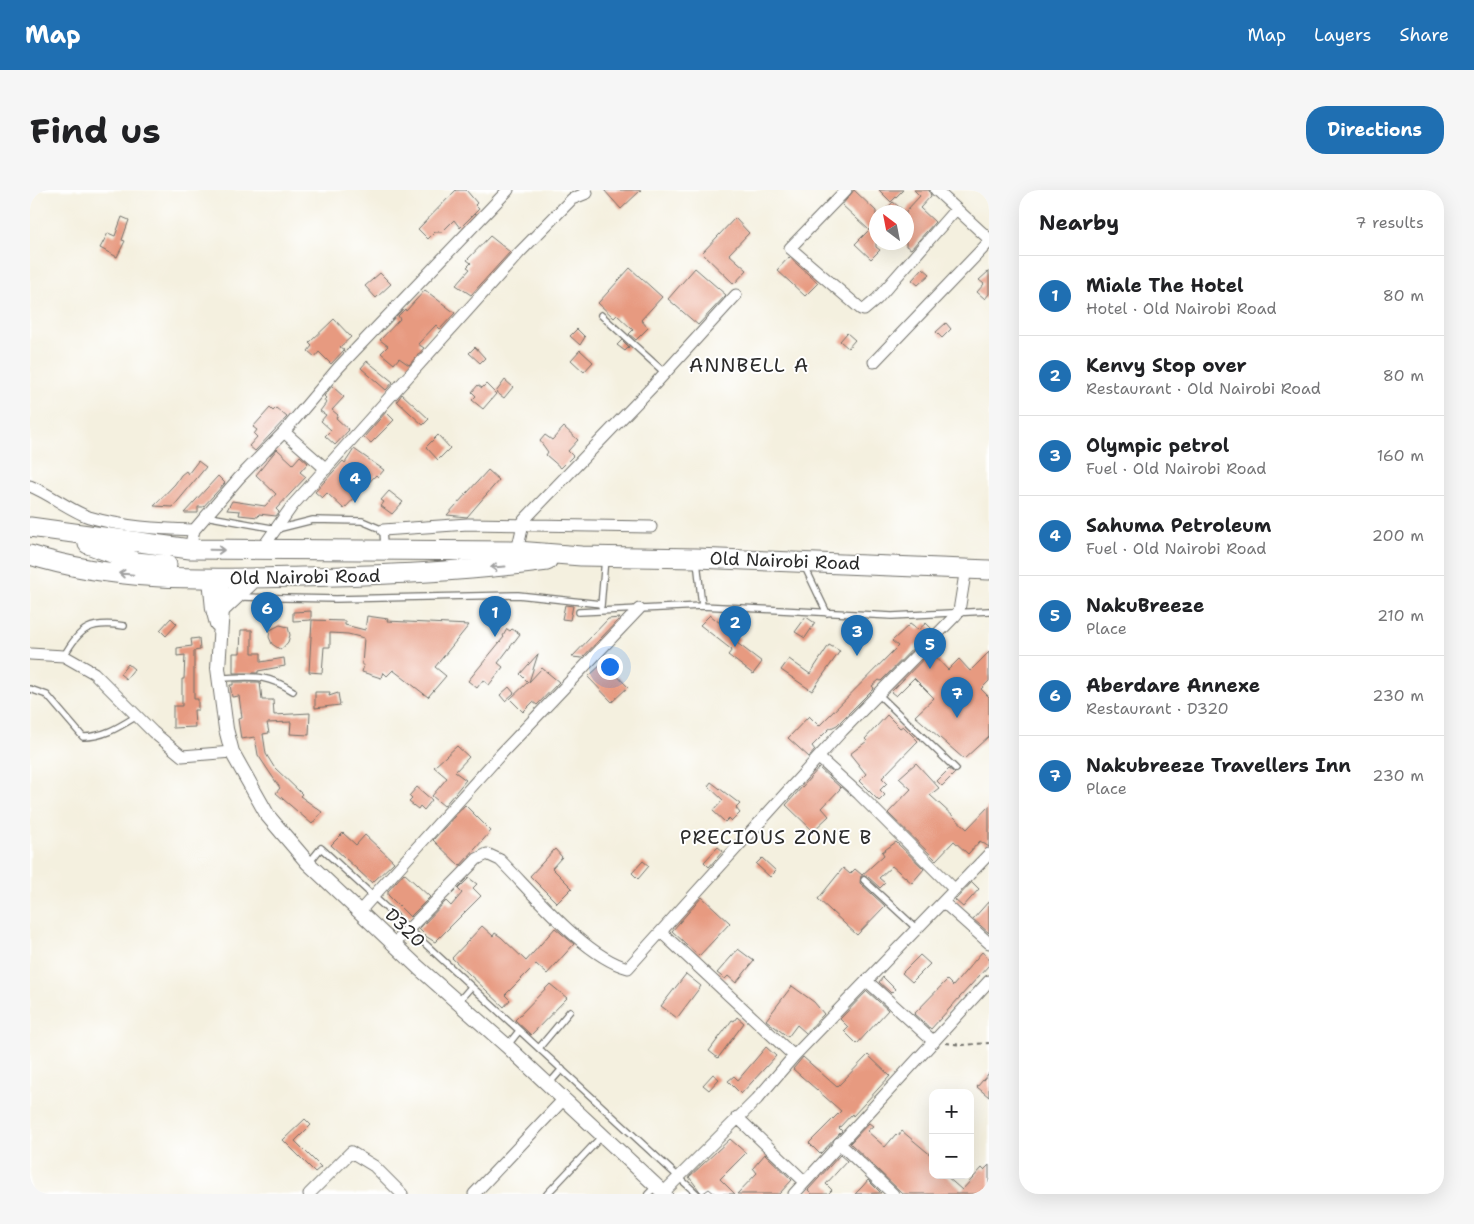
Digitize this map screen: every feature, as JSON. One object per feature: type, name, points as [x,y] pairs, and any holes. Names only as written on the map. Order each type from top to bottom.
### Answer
[{"type":"highway","name":"Old Nairobi Road","points":[[32,528],[190,549],[384,552],[517,551],[580,556],[696,558],[989,570]]},
{"type":"highway","points":[[30,553],[38,544],[38,536],[32,528]]},
{"type":"highway","points":[[67,533],[89,544],[136,562],[216,576],[232,567],[352,560],[416,552]]},
{"type":"highway","name":"Old Nairobi Road","points":[[30,553],[88,570],[253,578],[413,574],[511,566],[580,556]]},
{"type":"highway","points":[[226,602],[253,578]]},
{"type":"street","points":[[190,549],[194,530],[205,516],[284,432],[339,367],[508,190]]},
{"type":"street","points":[[846,190],[790,248],[864,310],[877,299],[956,210]]},
{"type":"street","points":[[874,362],[989,240],[936,190]]},
{"type":"street","points":[[261,550],[292,506],[519,253],[572,199],[587,191]]},
{"type":"street","points":[[517,551],[524,520],[665,373],[736,295]]},
{"type":"street","points":[[284,432],[326,469]]},
{"type":"street","points":[[30,486],[47,493],[88,516],[155,528],[194,530]]},
{"type":"street","points":[[383,530],[468,524],[651,527]]},
{"type":"street","points":[[394,944],[477,859],[487,854],[500,860],[577,937],[612,964],[628,968],[735,848],[878,694],[959,611],[966,568]]},
{"type":"street","name":"D320","points":[[216,576],[226,602],[219,632],[219,678],[226,729],[232,752],[268,816],[308,863],[394,944],[508,1046],[658,1192]]},
{"type":"street","name":"D320","points":[[216,576],[213,609],[219,632]]},
{"type":"street","points":[[360,911],[373,894],[507,748],[639,608]]},
{"type":"street","points":[[30,654],[64,656],[94,673],[137,716],[182,756],[232,752]]},
{"type":"street","points":[[819,758],[859,794],[955,890]]},
{"type":"street","points":[[658,1192],[679,1178],[737,1117],[757,1099],[794,1056],[989,854]]},
{"type":"street","points":[[943,902],[989,943]]},
{"type":"street","points":[[661,932],[794,1056]]},
{"type":"street","points":[[867,981],[934,1042]]},
{"type":"street","points":[[794,1194],[989,981]]},
{"type":"street","points":[[474,1194],[563,1100]]},
{"type":"street","points":[[737,1117],[805,1182]]},
{"type":"street","points":[[840,1143],[893,1194]]},
{"type":"street","points":[[310,1194],[351,1152],[374,1166],[402,1194]]},
{"type":"lane","points":[[601,315],[665,373]]},
{"type":"lane","points":[[205,516],[276,528],[313,520],[362,521],[383,530],[384,552]]},
{"type":"lane","points":[[600,611],[605,557]]},
{"type":"lane","points":[[696,558],[702,606]]},
{"type":"lane","points":[[802,562],[827,612]]},
{"type":"lane","points":[[226,602],[518,595],[601,604]]},
{"type":"lane","points":[[579,612],[702,606],[892,616],[959,611],[989,611]]},
{"type":"lane","points":[[64,656],[79,633],[90,626],[104,623],[124,626]]},
{"type":"lane","points":[[219,678],[251,677],[274,679],[293,691]]},
{"type":"lane","points":[[30,690],[47,695],[83,737],[95,737],[116,729],[137,716]]},
{"type":"lane","points":[[878,694],[956,769]]},
{"type":"lane","points":[[308,863],[321,848],[697,1194]]},
{"type":"lane","points":[[864,880],[917,929]]},
{"type":"lane","points":[[458,1002],[471,987]]},
{"type":"lane","points":[[540,1048],[570,1011]]},
{"type":"lane","points":[[508,1046],[519,1032]]},
{"type":"lane","points":[[548,1085],[562,1069]]},
{"type":"lane","points":[[547,1194],[602,1136]]},
{"type":"path","points":[[934,1042],[962,1045],[989,1042]]},
{"type":"building","points":[[456,190],[466,190],[477,203],[475,205],[479,209],[460,228],[454,220],[442,232],[435,232],[428,239],[418,229]]},
{"type":"building","points":[[604,190],[641,190],[621,209]]},
{"type":"building","points":[[854,190],[870,205],[869,230],[842,205]]},
{"type":"building","points":[[879,190],[903,190],[891,202]]},
{"type":"building","points":[[914,190],[929,190],[931,196],[920,208],[935,222],[914,246],[914,205],[912,205],[920,196]]},
{"type":"building","points":[[122,217],[129,220],[122,240],[125,241],[117,257],[100,248],[108,233],[115,236]]},
{"type":"building","points":[[735,218],[749,233],[729,254],[747,270],[734,284],[702,253]]},
{"type":"building","points":[[869,230],[869,250],[880,250],[871,259],[855,244]]},
{"type":"building","points":[[490,236],[510,252],[471,295],[456,285],[470,269],[467,267],[471,263],[467,260]]},
{"type":"building","points":[[789,257],[818,283],[805,296],[777,270]]},
{"type":"building","points":[[630,268],[662,297],[641,320],[648,328],[636,340],[629,334],[633,330],[617,315],[614,318],[598,303]]},
{"type":"building","points":[[695,268],[726,295],[698,325],[668,299]]},
{"type":"building","points":[[923,268],[930,274],[918,285],[912,280]]},
{"type":"building","points":[[989,271],[989,294],[985,299],[977,292],[984,284],[979,280]]},
{"type":"building","points":[[380,273],[391,284],[376,298],[365,286]]},
{"type":"building","points":[[425,290],[455,313],[440,329],[436,325],[418,344],[424,348],[409,365],[399,358],[394,364],[381,353],[388,346],[380,340],[400,319],[398,316],[405,309],[406,311]]},
{"type":"building","points":[[334,319],[351,337],[340,347],[344,350],[331,364],[319,352],[315,357],[308,351],[312,346],[309,343]]},
{"type":"building","points":[[946,323],[951,329],[942,338],[936,332]]},
{"type":"building","points":[[577,329],[585,337],[580,345],[570,336]]},
{"type":"building","points":[[847,333],[855,340],[848,348],[840,341]]},
{"type":"building","points":[[622,340],[629,347],[625,351],[617,345]]},
{"type":"building","points":[[475,347],[485,358],[480,363],[469,353]]},
{"type":"building","points":[[580,350],[593,362],[584,372],[571,360]]},
{"type":"building","points":[[367,361],[393,382],[386,390],[361,368]]},
{"type":"building","points":[[505,380],[513,387],[504,398],[496,392]]},
{"type":"building","points":[[486,384],[496,394],[483,409],[472,400],[476,396],[472,392],[478,385],[482,388]]},
{"type":"building","points":[[332,386],[344,397],[332,410],[338,415],[336,418],[349,430],[335,445],[325,436],[331,430],[321,421],[326,415],[320,411],[326,403],[324,396]]},
{"type":"building","points":[[402,394],[429,419],[423,425],[397,401]]},
{"type":"building","points":[[270,408],[273,411],[276,408],[287,417],[255,451],[249,446],[257,437],[254,434],[257,430],[253,427]]},
{"type":"building","points":[[386,412],[394,420],[371,443],[364,437]]},
{"type":"building","points":[[564,427],[578,440],[568,451],[573,456],[561,468],[546,455],[548,452],[540,441],[545,435],[552,440]]},
{"type":"building","points":[[438,435],[450,448],[438,460],[426,447]]},
{"type":"building","points":[[277,449],[293,464],[300,456],[308,463],[300,472],[306,477],[276,509],[279,512],[276,516],[259,514],[258,517],[239,515],[240,511],[227,510],[232,501],[265,506],[276,494],[256,475]]},
{"type":"building","points":[[354,449],[384,470],[378,477],[376,475],[344,509],[327,493],[322,498],[315,492],[343,461],[345,463]]},
{"type":"building","points":[[198,461],[206,467],[173,507],[154,506],[181,475],[186,471],[188,474]]},
{"type":"building","points":[[488,470],[499,480],[467,517],[447,515]]},
{"type":"building","points":[[218,476],[225,483],[203,507],[198,507],[198,513],[184,513]]},
{"type":"building","points":[[389,491],[403,502],[392,514],[381,506],[384,502],[381,500]]},
{"type":"building","points":[[565,605],[573,606],[570,620],[562,619]]},
{"type":"building","points":[[311,611],[311,620],[293,621],[293,612]]},
{"type":"building","points":[[710,615],[740,639],[737,643],[762,662],[753,674],[728,655],[732,650],[700,625]]},
{"type":"building","points":[[367,616],[388,619],[387,621],[469,625],[435,667],[446,676],[428,697],[393,670],[387,676],[383,672],[381,678],[362,672],[364,665],[362,665],[364,638],[348,634],[330,633],[330,647],[324,647],[322,673],[309,672],[312,620],[345,621],[345,625],[365,630]]},
{"type":"building","points":[[806,617],[815,623],[805,638],[795,632]]},
{"type":"building","points":[[171,618],[177,624],[166,636],[160,630]]},
{"type":"building","points":[[620,618],[582,658],[572,657],[608,619]]},
{"type":"building","points":[[926,623],[932,629],[881,681],[879,680],[872,686],[874,688],[837,725],[829,729],[812,746],[815,750],[809,757],[788,738],[809,716],[819,726],[898,646],[892,641],[910,624],[918,630]]},
{"type":"building","points":[[280,625],[288,627],[290,635],[288,642],[281,650],[272,644],[269,637],[270,630]]},
{"type":"building","points":[[507,629],[510,631],[512,629],[520,634],[498,663],[503,667],[489,685],[483,680],[477,688],[468,681],[504,637]]},
{"type":"building","points":[[241,630],[252,630],[252,653],[261,653],[261,662],[284,658],[285,666],[258,671],[258,673],[233,673],[233,653],[240,653]]},
{"type":"building","points":[[199,638],[200,650],[194,651],[194,699],[198,699],[198,710],[194,710],[195,727],[173,728],[173,706],[182,706],[182,679],[184,679],[185,655],[177,656],[177,648],[192,646],[191,639]]},
{"type":"building","points":[[942,640],[946,644],[934,655],[948,670],[959,659],[970,671],[989,652],[989,681],[981,689],[989,697],[989,736],[964,759],[915,716],[934,698],[914,678],[896,696],[891,692]]},
{"type":"building","points":[[829,645],[840,651],[812,691],[781,670],[789,659],[810,674]]},
{"type":"building","points":[[538,654],[529,682],[542,668],[559,682],[537,705],[533,702],[523,712],[510,699],[528,682],[520,674]]},
{"type":"building","points":[[604,662],[628,687],[612,702],[588,677]]},
{"type":"building","points":[[128,664],[134,669],[126,679],[120,674]]},
{"type":"building","points":[[233,682],[260,682],[262,700],[273,700],[274,715],[310,713],[309,735],[290,734],[291,722],[267,723],[269,733],[263,734],[266,754],[274,767],[302,794],[300,796],[322,812],[312,824],[276,793],[280,788],[258,755],[255,737],[241,739],[238,719],[242,718],[239,696],[232,697],[230,685],[233,685]]},
{"type":"building","points":[[509,687],[514,693],[505,701],[500,695]]},
{"type":"building","points":[[315,692],[330,692],[329,696],[338,693],[340,705],[315,708]]},
{"type":"building","points":[[887,715],[900,728],[903,726],[918,741],[882,778],[887,783],[880,790],[885,795],[879,801],[859,781],[866,774],[850,754],[867,741],[865,739]]},
{"type":"building","points":[[457,746],[469,757],[455,772],[466,780],[444,806],[432,796],[447,778],[434,767]]},
{"type":"building","points":[[916,763],[939,788],[930,795],[967,829],[989,806],[989,847],[980,841],[968,854],[954,841],[936,860],[888,813],[911,789],[899,778]]},
{"type":"building","points":[[819,768],[841,788],[822,808],[829,816],[813,831],[786,805]]},
{"type":"building","points":[[949,769],[955,773],[942,786],[937,781]]},
{"type":"building","points":[[711,782],[740,804],[736,808],[740,813],[732,821],[729,818],[725,822],[713,811],[723,800],[708,786]]},
{"type":"building","points":[[417,787],[432,800],[424,810],[420,806],[418,809],[409,802],[412,799],[409,796]]},
{"type":"building","points":[[465,805],[491,831],[460,866],[433,840]]},
{"type":"building","points":[[343,833],[356,845],[365,835],[394,862],[372,883],[331,845]]},
{"type":"building","points":[[896,842],[924,869],[912,883],[892,866],[879,878],[885,883],[880,888],[867,876],[861,876],[860,883],[885,906],[857,935],[818,899],[843,868],[850,874],[855,869],[862,875],[884,855],[882,852]]},
{"type":"building","points":[[718,847],[723,851],[709,867],[704,862]]},
{"type":"building","points":[[555,849],[562,857],[552,868],[572,888],[557,903],[530,876]]},
{"type":"building","points":[[762,858],[776,871],[770,877],[756,864]]},
{"type":"building","points":[[643,861],[649,866],[638,879],[632,873]]},
{"type":"building","points":[[404,873],[430,897],[410,917],[388,895],[388,891]]},
{"type":"building","points":[[469,878],[477,884],[473,888],[481,896],[435,942],[419,929],[446,901],[451,906],[462,893],[458,889]]},
{"type":"building","points":[[972,882],[979,889],[963,907],[955,900]]},
{"type":"building","points":[[702,897],[730,923],[699,956],[672,931]]},
{"type":"building","points":[[989,901],[989,933],[973,919]]},
{"type":"building","points":[[482,926],[493,936],[495,933],[501,937],[526,961],[555,928],[574,944],[547,974],[536,964],[505,995],[510,1000],[504,1007],[452,958]]},
{"type":"building","points":[[738,949],[754,961],[736,983],[728,976],[725,979],[717,973]]},
{"type":"building","points":[[982,952],[989,958],[989,965],[931,1029],[914,1014],[947,980],[953,986]]},
{"type":"building","points":[[920,955],[930,964],[912,982],[902,973]]},
{"type":"building","points":[[686,974],[701,986],[677,1018],[661,1006]]},
{"type":"building","points":[[883,977],[895,989],[891,993],[879,982]]},
{"type":"building","points":[[550,984],[567,998],[531,1035],[515,1020]]},
{"type":"building","points":[[792,986],[814,1002],[824,1014],[806,1033],[797,1025],[788,1037],[766,1020]]},
{"type":"building","points":[[867,991],[888,1010],[857,1044],[844,1031],[848,1027],[840,1019]]},
{"type":"building","points":[[737,1017],[744,1023],[718,1058],[709,1051],[732,1020],[734,1021]]},
{"type":"building","points":[[766,1047],[776,1056],[741,1094],[728,1081],[734,1076],[738,1080]]},
{"type":"building","points":[[868,1055],[890,1076],[853,1116],[852,1114],[839,1128],[842,1131],[820,1154],[809,1143],[841,1111],[793,1069],[803,1057],[837,1087]]},
{"type":"building","points":[[989,1073],[989,1097],[977,1087]]},
{"type":"building","points":[[713,1074],[719,1079],[709,1090],[703,1085]]},
{"type":"building","points":[[305,1119],[311,1125],[295,1141],[321,1167],[315,1172],[283,1140]]},
{"type":"building","points":[[869,1123],[873,1126],[867,1131],[885,1147],[896,1134],[898,1136],[902,1131],[929,1154],[929,1179],[950,1179],[962,1190],[982,1168],[984,1170],[989,1165],[989,1187],[983,1194],[903,1194],[850,1143]]},
{"type":"building","points":[[730,1139],[746,1153],[720,1179],[735,1194],[715,1194],[709,1189],[702,1194],[689,1177]]},
{"type":"building","points":[[765,1154],[792,1180],[779,1194],[737,1194],[757,1173],[753,1168]]},
{"type":"building","points":[[840,1155],[847,1161],[826,1184],[832,1190],[828,1194],[812,1194],[808,1190]]},
{"type":"building","points":[[868,1180],[881,1193],[855,1194],[862,1187]]},
{"type":"place","name":"Sahuma Petroleum","points":[[355,503]]},
{"type":"place","name":"Aberdare Annexe","points":[[267,633]]},
{"type":"place","name":"Miale The Hotel","points":[[495,637]]},
{"type":"place","name":"Kenvy Stop over","points":[[735,647]]},
{"type":"place","name":"Olympic petrol","points":[[857,656]]},
{"type":"place","name":"NakuBreeze","points":[[930,669]]},
{"type":"place","name":"Nakubreeze Travellers Inn","points":[[957,718]]},
{"type":"district","name":"ANNBELL A","points":[[749,365]]},
{"type":"district","name":"PRECIOUS ZONE B","points":[[776,837]]}]
